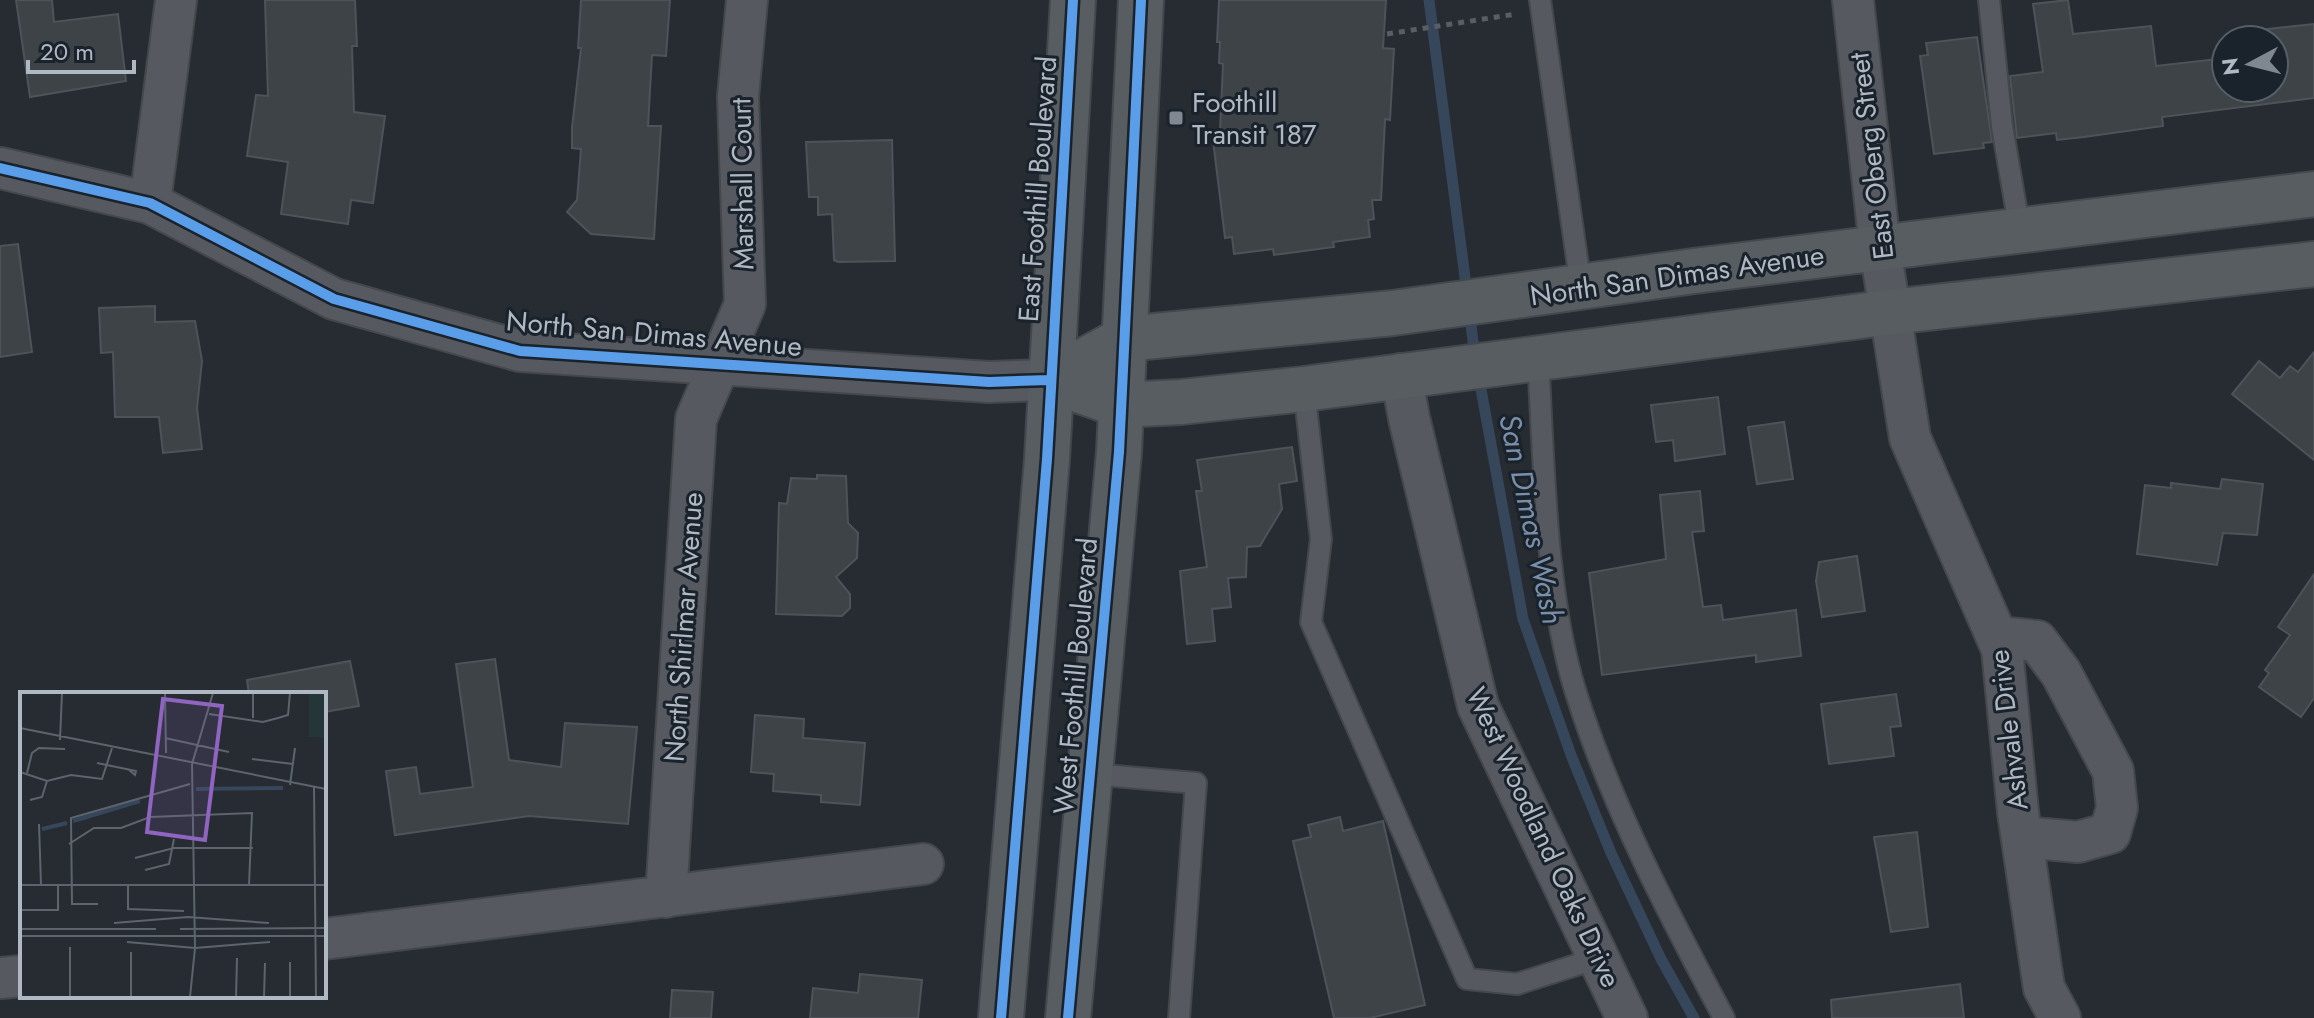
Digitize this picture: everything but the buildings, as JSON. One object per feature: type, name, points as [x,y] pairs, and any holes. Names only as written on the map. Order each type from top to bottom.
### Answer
[{"type":"main road","name":"East Foothill Boulevard","points":[[1049,380],[1073,0]]},
{"type":"main road","points":[[1124,339],[1141,0]]},
{"type":"main road","name":"North San Dimas Avenue","points":[[1049,380],[1124,339],[1437,307],[2314,194]]},
{"type":"main road","name":"North San Dimas Avenue","points":[[1049,380],[1121,405],[1304,389],[1891,312],[2314,264]]},
{"type":"main road","name":"West Foothill Boulevard","points":[[1068,1018],[1091,774],[1124,339]]},
{"type":"main road","name":"West Foothill Boulevard","points":[[1001,1018],[1047,459],[1049,380]]},
{"type":"street","points":[[150,203],[176,0]]},
{"type":"street","name":"Marshall Court","points":[[722,364],[745,304],[738,97],[747,0]]},
{"type":"street","name":"East Oberg Street","points":[[1853,0],[1880,248],[1891,312]]},
{"type":"street","name":"North San Dimas Avenue","points":[[0,168],[150,203],[334,299],[520,351],[989,382],[1049,380]]},
{"type":"street","name":"Ashvale Drive","points":[[1891,312],[1910,438],[2002,649],[2022,837],[2044,988],[2060,1018]]},
{"type":"street","name":"North Shirlmar Avenue","points":[[666,897],[696,419],[722,364]]},
{"type":"street","name":"West Woodland Oaks Drive","points":[[1401,374],[1478,706],[1627,1018]]},
{"type":"street","points":[[1997,637],[2037,641],[2061,673],[2113,771],[2117,808],[2110,833],[2078,842],[2022,837]]},
{"type":"street","points":[[326,939],[923,864]]},
{"type":"street","points":[[0,978],[20,976]]},
{"type":"lane","points":[[1989,0],[2002,126],[2020,231]]},
{"type":"lane","points":[[1532,6],[1581,287]]},
{"type":"lane","points":[[1518,359],[1545,482],[1557,603],[1575,691],[1626,826],[1724,1018]]},
{"type":"lane","points":[[1304,389],[1321,539],[1311,622],[1467,979],[1517,984],[1598,958]]},
{"type":"lane","points":[[1091,774],[1196,783],[1179,1018]]},
{"type":"path","points":[[1387,34],[1464,22],[1532,6]]},
{"type":"waterway","name":"San Dimas Wash","points":[[1429,0],[1467,293]]},
{"type":"waterway","name":"San Dimas Wash","points":[[1469,310],[1475,356]]},
{"type":"waterway","name":"San Dimas Wash","points":[[1478,373],[1523,619],[1571,755],[1611,853],[1661,959],[1694,1018]]},
{"type":"cycle path","points":[[1001,1018],[1047,459],[1073,0]]},
{"type":"cycle path","points":[[1068,1018],[1119,452],[1141,0]]},
{"type":"cycle path","points":[[0,168],[150,203],[334,299],[520,351],[989,382],[1049,380]]},
{"type":"place","name":"Foothill Transit 187","points":[[1176,118]]}]
